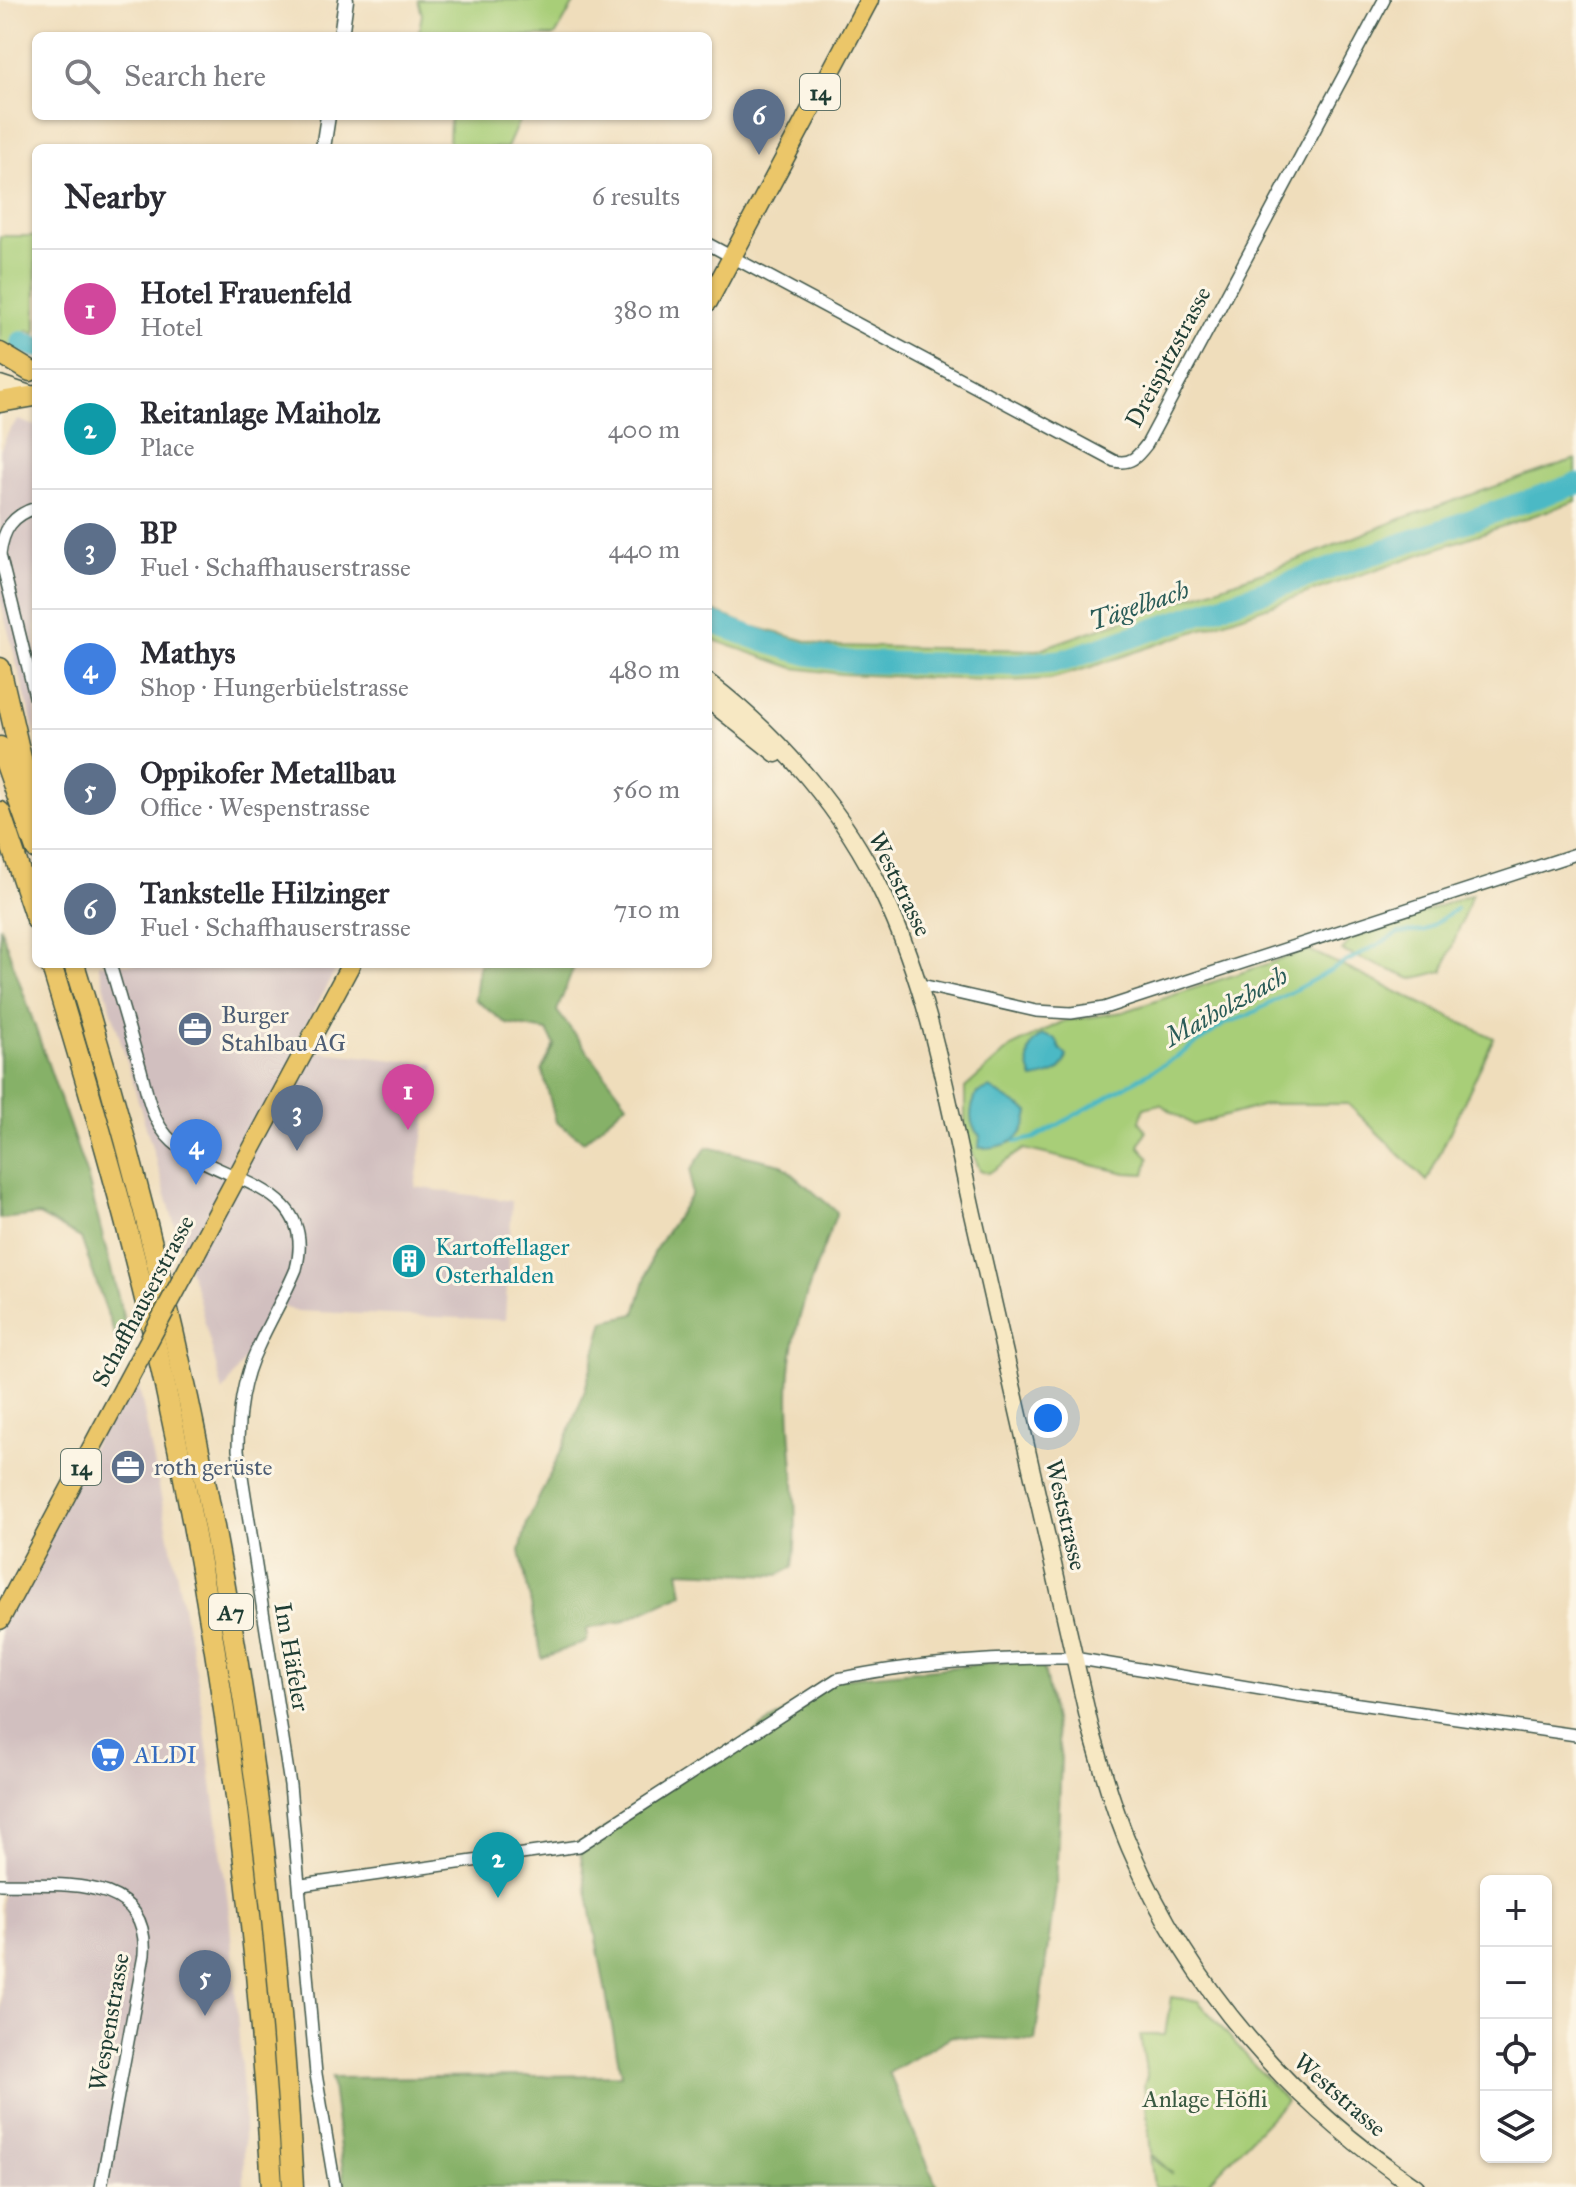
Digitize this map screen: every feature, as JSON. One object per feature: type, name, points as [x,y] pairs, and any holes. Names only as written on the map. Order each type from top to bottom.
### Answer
[{"type":"highway","points":[[0,353],[32,371]]},
{"type":"highway","points":[[0,402],[32,397]]},
{"type":"highway","points":[[0,668],[32,805]]},
{"type":"highway","points":[[0,747],[32,838]]},
{"type":"highway","points":[[0,812],[32,907]]},
{"type":"highway","name":"A7","points":[[52,968],[100,1130],[148,1311],[206,1595],[230,1748],[252,1924],[272,2187]]},
{"type":"highway","name":"A7","points":[[75,968],[119,1113],[157,1259],[185,1376],[225,1580],[266,1855],[280,1995],[293,2187]]},
{"type":"main road","name":"14","points":[[712,295],[869,0]]},
{"type":"main road","points":[[0,364],[32,372]]},
{"type":"main road","points":[[0,384],[32,395]]},
{"type":"main road","name":"Weststrasse","points":[[712,685],[765,729],[837,816],[868,865],[901,935],[949,1107],[1090,1726],[1118,1816],[1145,1880],[1180,1947],[1238,2027],[1294,2090],[1327,2120],[1416,2187]]},
{"type":"main road","name":"Weststrasse","points":[[712,703],[804,776]]},
{"type":"main road","name":"Schaffhauserstrasse","points":[[0,1620],[349,968]]},
{"type":"street","points":[[342,32],[346,0]]},
{"type":"street","name":"Dreispitzstrasse","points":[[733,256],[1114,461],[1130,462],[1147,444],[1384,0]]},
{"type":"street","points":[[324,144],[327,120]]},
{"type":"street","points":[[712,246],[733,256]]},
{"type":"street","points":[[32,509],[24,511],[9,523],[2,537],[0,555],[32,684]]},
{"type":"street","points":[[917,984],[1036,1011],[1071,1013],[1104,1008],[1576,854]]},
{"type":"street","name":"Im Häfeler","points":[[111,968],[151,1104],[161,1128],[180,1147],[256,1185],[283,1204],[293,1218],[299,1236],[296,1269],[247,1376],[239,1410],[238,1450],[288,1769],[302,1885],[316,2074],[335,2187]]},
{"type":"street","points":[[302,1885],[579,1846],[837,1679],[881,1669],[1074,1658],[1296,1695],[1576,1735]]},
{"type":"street","name":"Wespenstrasse","points":[[1,1888],[97,1888],[115,1894],[129,1904],[142,1925],[144,1955],[101,2187]]},
{"type":"shaded area","points":[[18,420],[32,425],[32,722],[0,599],[0,450]]},
{"type":"shaded area","points":[[99,968],[337,968],[293,1049],[435,1064],[415,1187],[512,1201],[505,1320],[295,1311],[279,1305],[223,1392],[196,1289]]},
{"type":"shaded area","points":[[124,1387],[139,1387],[199,1686],[229,1910],[244,2103],[244,2187],[0,2187],[0,1620]]},
{"type":"green space","points":[[418,0],[576,0],[557,32],[419,32],[422,14]]},
{"type":"green space","points":[[450,120],[519,120],[509,144],[449,144]]},
{"type":"green space","points":[[0,236],[32,236],[32,332],[27,330],[18,355],[0,343]]},
{"type":"green space","points":[[1576,459],[1576,501],[1050,679],[1006,681],[842,674],[794,668],[712,639],[712,611],[751,626],[825,646],[1037,650],[1300,559],[1403,518]]},
{"type":"green space","points":[[1472,894],[1443,971],[1412,979],[1342,951],[1351,939]]},
{"type":"green space","points":[[0,926],[88,1179],[130,1344],[123,1359],[81,1238],[39,1215],[0,1219]]},
{"type":"green space","points":[[1309,950],[1494,1038],[1427,1181],[1348,1104],[1269,1104],[1193,1125],[1160,1104],[1144,1108],[1140,1121],[1146,1131],[1139,1146],[1149,1157],[1145,1174],[1126,1173],[1024,1149],[989,1173],[980,1170],[965,1136],[965,1088],[1011,1047],[1064,1021],[1123,1012]]},
{"type":"green space","points":[[479,968],[573,968],[557,1011],[627,1103],[584,1141],[556,1122],[542,1069],[555,1045],[547,1031],[507,1024],[475,999]]},
{"type":"green space","points":[[707,1147],[781,1164],[837,1212],[808,1290],[792,1351],[789,1395],[796,1518],[793,1567],[778,1575],[679,1571],[683,1594],[621,1622],[587,1629],[587,1641],[542,1658],[520,1551],[527,1523],[563,1447],[584,1393],[604,1321],[635,1314],[653,1253],[691,1195],[691,1170]]},
{"type":"green space","points":[[1042,1658],[1061,1758],[1056,1887],[1035,2041],[952,2036],[889,2073],[937,2187],[345,2187],[331,2078],[621,2075],[579,1846],[837,1679]]},
{"type":"green space","name":"Anlage Höfli","points":[[1171,1997],[1198,2001],[1286,2101],[1204,2187],[1154,2187],[1150,2156],[1173,2174],[1151,2154],[1144,2084],[1147,2076],[1140,2035],[1165,2035]]},
{"type":"water","points":[[1043,1035],[1056,1039],[1067,1056],[1059,1070],[1033,1079],[1029,1066],[1030,1048]]},
{"type":"water","points":[[990,1088],[1029,1112],[1019,1137],[1006,1145],[979,1148],[980,1136],[971,1121],[971,1110],[977,1093]]},
{"type":"waterway","name":"Tägelbach","points":[[22,342],[32,346]]},
{"type":"waterway","name":"Tägelbach","points":[[712,622],[810,655],[853,662],[1018,665],[1065,660],[1576,484]]},
{"type":"waterway","name":"Maiholzbach","points":[[1015,1142],[1035,1138],[1178,1056],[1226,1023],[1247,1016],[1399,933],[1424,931],[1456,909]]},
{"type":"place","name":"Tankstelle Hilzinger","points":[[759,155]]},
{"type":"place","name":"Burger Stahlbau AG","points":[[195,1029]]},
{"type":"place","name":"Hotel Frauenfeld","points":[[408,1130]]},
{"type":"place","name":"BP","points":[[297,1151]]},
{"type":"place","name":"Mathys","points":[[196,1185]]},
{"type":"place","name":"Kartoffellager Osterhalden","points":[[409,1261]]},
{"type":"place","name":"roth gerüste","points":[[128,1467]]},
{"type":"place","name":"ALDI","points":[[108,1755]]},
{"type":"place","name":"Reitanlage Maiholz","points":[[498,1898]]},
{"type":"place","name":"Oppikofer Metallbau","points":[[205,2016]]}]
